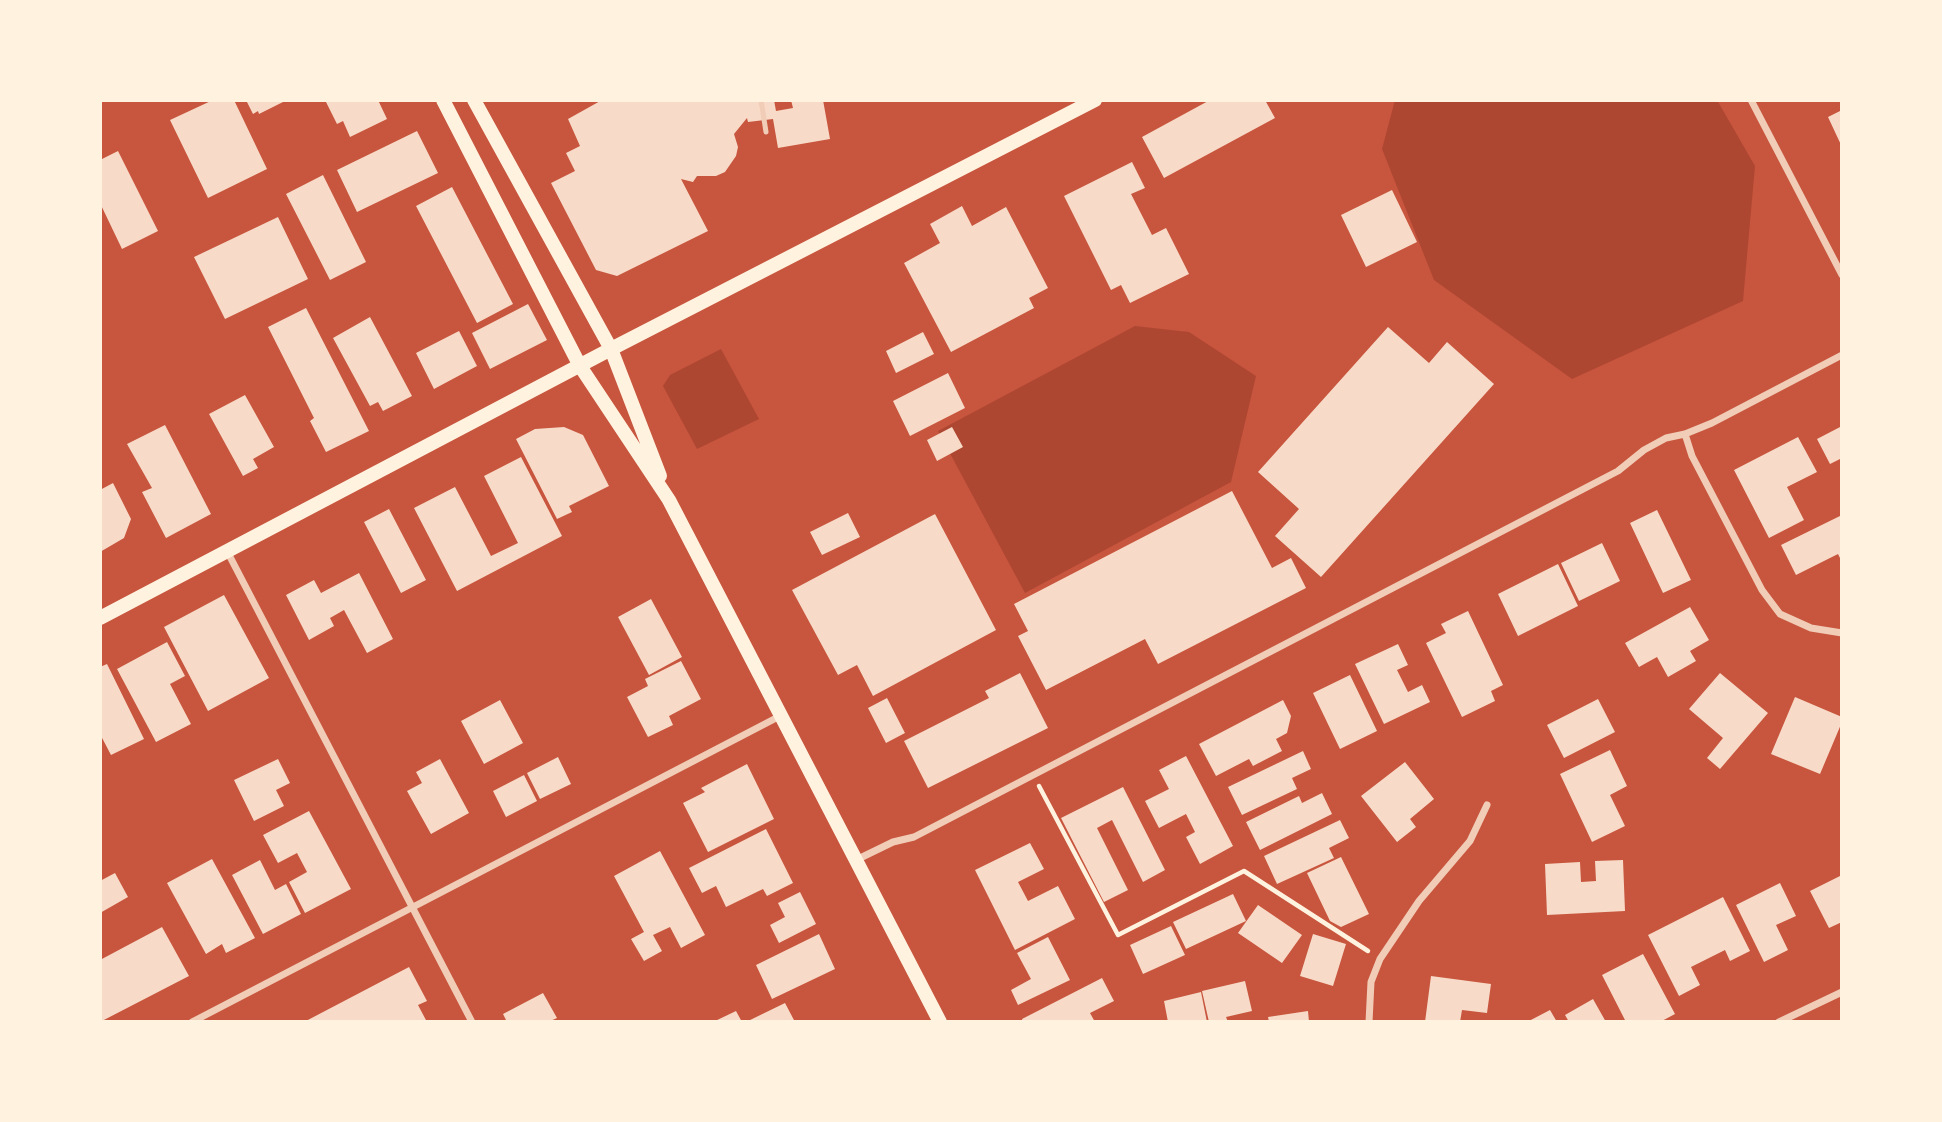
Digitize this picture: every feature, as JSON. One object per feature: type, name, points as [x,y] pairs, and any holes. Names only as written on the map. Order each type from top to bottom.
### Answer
[{"type":"main road","points":[[443,100],[580,366],[669,500],[940,1022]]},
{"type":"main road","points":[[474,100],[611,349],[669,500]]},
{"type":"main road","points":[[100,618],[611,349],[1095,100]]},
{"type":"street","points":[[1751,100],[1842,275]]},
{"type":"street","points":[[856,860],[893,842],[914,838],[1618,471],[1644,450],[1666,438],[1712,423],[1842,355]]},
{"type":"street","points":[[1685,434],[1692,456],[1757,580],[1780,614],[1811,628],[1842,633]]},
{"type":"street","points":[[227,551],[472,1022]]},
{"type":"street","points":[[191,1022],[782,715]]},
{"type":"street","points":[[1369,1022],[1371,982],[1380,959],[1419,901],[1470,841],[1487,804]]},
{"type":"street","points":[[1779,1022],[1842,993]]},
{"type":"lane","points":[[761,100],[766,132]]},
{"type":"path","points":[[1034,776],[1118,935],[1244,871],[1380,959]]},
{"type":"shaded area","points":[[1395,100],[1717,100],[1755,166],[1743,301],[1572,379],[1434,280],[1382,149]]},
{"type":"shaded area","points":[[1135,326],[1189,332],[1256,376],[1231,482],[1025,593],[938,431]]},
{"type":"shaded area","points":[[721,349],[759,419],[697,449],[663,386],[670,375]]},
{"type":"building","points":[[213,100],[234,100],[267,169],[208,198],[170,120]]},
{"type":"building","points":[[246,100],[287,100],[259,114],[258,111],[253,114]]},
{"type":"building","points":[[325,100],[378,100],[387,119],[350,137],[343,121],[337,124]]},
{"type":"building","points":[[602,100],[774,100],[776,111],[793,108],[791,100],[823,100],[830,139],[778,148],[773,119],[748,122],[747,118],[734,134],[738,147],[736,156],[725,172],[716,176],[697,176],[693,182],[681,179],[708,231],[617,276],[596,270],[551,183],[575,171],[566,153],[580,146],[568,119]]},
{"type":"building","points":[[1210,100],[1265,100],[1275,118],[1164,178],[1142,137]]},
{"type":"building","points":[[1842,110],[1842,147],[1828,117]]},
{"type":"building","points":[[417,131],[438,173],[357,212],[337,170]]},
{"type":"building","points":[[118,151],[158,231],[122,249],[100,203],[100,160]]},
{"type":"building","points":[[1132,162],[1145,188],[1131,194],[1152,235],[1166,228],[1189,274],[1130,303],[1121,285],[1111,290],[1064,196]]},
{"type":"building","points":[[323,175],[366,262],[330,280],[286,194]]},
{"type":"building","points":[[452,187],[513,304],[477,323],[416,206]]},
{"type":"building","points":[[1392,190],[1417,242],[1366,267],[1341,215]]},
{"type":"building","points":[[962,206],[972,226],[1006,207],[1048,288],[1029,298],[1034,308],[951,352],[904,263],[940,243],[930,224]]},
{"type":"building","points":[[278,217],[308,279],[225,319],[194,257]]},
{"type":"building","points":[[528,304],[547,340],[490,369],[472,333]]},
{"type":"building","points":[[306,308],[369,431],[326,452],[310,421],[314,418],[268,327]]},
{"type":"building","points":[[370,317],[412,396],[383,411],[378,402],[370,406],[333,338]]},
{"type":"building","points":[[1388,327],[1429,363],[1447,342],[1494,384],[1321,577],[1275,536],[1299,509],[1258,472]]},
{"type":"building","points":[[459,331],[477,366],[434,389],[416,353]]},
{"type":"building","points":[[923,332],[934,354],[896,373],[886,351]]},
{"type":"building","points":[[948,373],[965,408],[910,436],[893,401]]},
{"type":"building","points":[[245,395],[274,447],[253,459],[258,468],[243,476],[209,414]]},
{"type":"building","points":[[165,425],[211,514],[166,538],[142,492],[152,488],[127,444]]},
{"type":"building","points":[[1842,426],[1842,458],[1830,464],[1817,439]]},
{"type":"building","points":[[564,427],[583,435],[609,486],[569,506],[572,512],[557,519],[516,439],[535,429]]},
{"type":"building","points":[[952,427],[963,447],[937,461],[927,440]]},
{"type":"building","points":[[1798,437],[1817,472],[1787,487],[1804,520],[1769,538],[1734,470]]},
{"type":"building","points":[[521,457],[562,536],[457,591],[414,508],[455,487],[491,556],[518,543],[484,476]]},
{"type":"building","points":[[113,483],[131,519],[124,538],[100,552],[100,490]]},
{"type":"building","points":[[1232,491],[1272,568],[1291,558],[1306,588],[1158,664],[1145,639],[1046,690],[1018,636],[1028,631],[1014,604]]},
{"type":"building","points":[[389,509],[426,580],[401,593],[364,522]]},
{"type":"building","points":[[1657,510],[1691,580],[1663,593],[1630,523]]},
{"type":"building","points":[[848,513],[860,537],[822,555],[810,532]]},
{"type":"building","points":[[935,514],[996,630],[873,696],[857,665],[838,675],[792,590]]},
{"type":"building","points":[[1842,515],[1842,562],[1838,554],[1796,575],[1781,545]]},
{"type":"building","points":[[1602,543],[1620,581],[1579,601],[1561,563]]},
{"type":"building","points":[[1558,564],[1578,606],[1518,636],[1498,594]]},
{"type":"building","points":[[359,573],[393,639],[367,653],[344,610],[330,618],[334,626],[309,640],[286,595],[314,580],[321,593]]},
{"type":"building","points":[[224,595],[269,678],[208,711],[164,627]]},
{"type":"building","points":[[651,599],[682,657],[649,675],[618,617]]},
{"type":"building","points":[[1690,607],[1709,640],[1690,651],[1696,661],[1668,677],[1657,657],[1639,667],[1625,643]]},
{"type":"building","points":[[1468,611],[1503,685],[1491,691],[1495,701],[1462,717],[1426,643],[1446,633],[1441,624]]},
{"type":"building","points":[[167,642],[185,676],[170,684],[191,724],[156,742],[117,669]]},
{"type":"building","points":[[1398,644],[1408,665],[1397,670],[1408,692],[1422,685],[1430,702],[1384,724],[1355,664]]},
{"type":"building","points":[[681,661],[701,699],[669,716],[673,725],[648,737],[627,697],[648,686],[645,679]]},
{"type":"building","points":[[107,664],[144,739],[111,755],[100,734],[100,667]]},
{"type":"building","points":[[1020,673],[1048,728],[928,788],[904,741],[989,698],[985,691]]},
{"type":"building","points":[[1720,673],[1768,713],[1720,769],[1707,758],[1723,738],[1689,709]]},
{"type":"building","points":[[1350,675],[1377,731],[1340,749],[1313,693]]},
{"type":"building","points":[[1795,697],[1842,717],[1820,774],[1771,754]]},
{"type":"building","points":[[887,698],[905,733],[886,743],[868,708]]},
{"type":"building","points":[[1598,699],[1615,732],[1564,758],[1547,725]]},
{"type":"building","points":[[500,700],[523,743],[484,764],[461,721]]},
{"type":"building","points":[[1283,700],[1291,716],[1287,733],[1276,739],[1282,751],[1253,766],[1249,759],[1216,776],[1199,744]]},
{"type":"building","points":[[1610,750],[1627,786],[1610,795],[1625,826],[1592,842],[1560,774]]},
{"type":"building","points":[[1303,751],[1311,769],[1292,778],[1297,789],[1242,815],[1228,787]]},
{"type":"building","points":[[1186,756],[1233,846],[1200,864],[1186,837],[1195,832],[1186,814],[1159,828],[1145,801],[1169,789],[1159,770]]},
{"type":"building","points":[[558,757],[571,784],[540,799],[527,773]]},
{"type":"building","points":[[278,759],[290,783],[276,790],[284,806],[254,821],[234,780]]},
{"type":"building","points":[[440,759],[469,813],[431,834],[407,791],[422,783],[416,772]]},
{"type":"building","points":[[1405,762],[1434,799],[1410,819],[1416,827],[1397,842],[1361,796]]},
{"type":"building","points":[[747,764],[774,819],[708,852],[683,803],[705,792],[701,788]]},
{"type":"building","points":[[524,775],[537,801],[506,817],[493,791]]},
{"type":"building","points":[[1123,787],[1165,870],[1143,882],[1112,820],[1097,828],[1128,890],[1104,902],[1061,818]]},
{"type":"building","points":[[1322,793],[1332,814],[1260,850],[1246,822],[1299,796],[1302,803]]},
{"type":"building","points":[[309,811],[351,889],[305,913],[289,882],[307,872],[297,853],[278,863],[263,835]]},
{"type":"building","points":[[1340,820],[1349,838],[1329,848],[1334,858],[1277,884],[1264,856]]},
{"type":"building","points":[[766,829],[793,883],[767,896],[763,889],[726,907],[716,886],[702,893],[689,868]]},
{"type":"building","points":[[1030,843],[1044,869],[1018,882],[1028,901],[1058,886],[1075,919],[1015,950],[975,870]]},
{"type":"building","points":[[660,851],[705,935],[681,948],[670,927],[653,935],[662,951],[644,961],[631,939],[644,932],[614,876]]},
{"type":"building","points":[[1341,857],[1369,914],[1341,927],[1330,921],[1307,873]]},
{"type":"building","points":[[212,859],[255,938],[226,953],[222,944],[206,954],[167,883]]},
{"type":"building","points":[[260,860],[275,890],[286,884],[301,914],[263,934],[232,875]]},
{"type":"building","points":[[1623,860],[1625,911],[1547,915],[1545,864],[1580,862],[1581,882],[1596,881],[1595,861]]},
{"type":"building","points":[[115,873],[128,897],[100,913],[100,881]]},
{"type":"building","points":[[1842,875],[1842,922],[1829,928],[1810,891]]},
{"type":"building","points":[[1780,883],[1796,916],[1776,925],[1788,950],[1764,962],[1736,905]]},
{"type":"building","points":[[800,892],[816,924],[779,943],[770,925],[785,917],[778,903]]},
{"type":"building","points":[[1233,894],[1246,921],[1186,949],[1173,922]]},
{"type":"building","points":[[1723,897],[1750,951],[1730,961],[1725,950],[1691,967],[1700,985],[1679,996],[1648,935]]},
{"type":"building","points":[[1258,905],[1302,935],[1282,963],[1238,933]]},
{"type":"building","points":[[1171,926],[1185,955],[1143,974],[1130,945]]},
{"type":"building","points":[[162,927],[189,976],[100,1022],[100,960]]},
{"type":"building","points":[[819,934],[835,969],[772,999],[756,965]]},
{"type":"building","points":[[1313,934],[1346,944],[1333,986],[1300,976]]},
{"type":"building","points":[[1048,937],[1070,980],[1018,1005],[1011,990],[1031,979],[1017,953]]},
{"type":"building","points":[[1643,954],[1675,1014],[1660,1022],[1626,1022],[1602,975]]},
{"type":"building","points":[[409,967],[427,1001],[418,1005],[427,1022],[304,1022]]},
{"type":"building","points":[[1431,976],[1491,984],[1487,1013],[1462,1010],[1460,1022],[1425,1022]]},
{"type":"building","points":[[1102,978],[1114,1001],[1090,1013],[1095,1022],[1023,1022],[1022,1019]]},
{"type":"building","points":[[1245,981],[1252,1011],[1226,1017],[1228,1022],[1209,1022],[1202,991]]},
{"type":"building","points":[[1201,992],[1207,1022],[1168,1022],[1164,1001]]},
{"type":"building","points":[[543,993],[557,1018],[548,1022],[507,1022],[503,1014]]},
{"type":"building","points":[[1593,999],[1606,1022],[1569,1022],[1565,1015]]},
{"type":"building","points":[[785,1003],[795,1022],[746,1022]]},
{"type":"building","points":[[1550,1010],[1557,1022],[1527,1022]]},
{"type":"building","points":[[736,1011],[742,1022],[713,1022]]},
{"type":"building","points":[[1308,1011],[1309,1022],[1269,1022],[1268,1017]]}]
